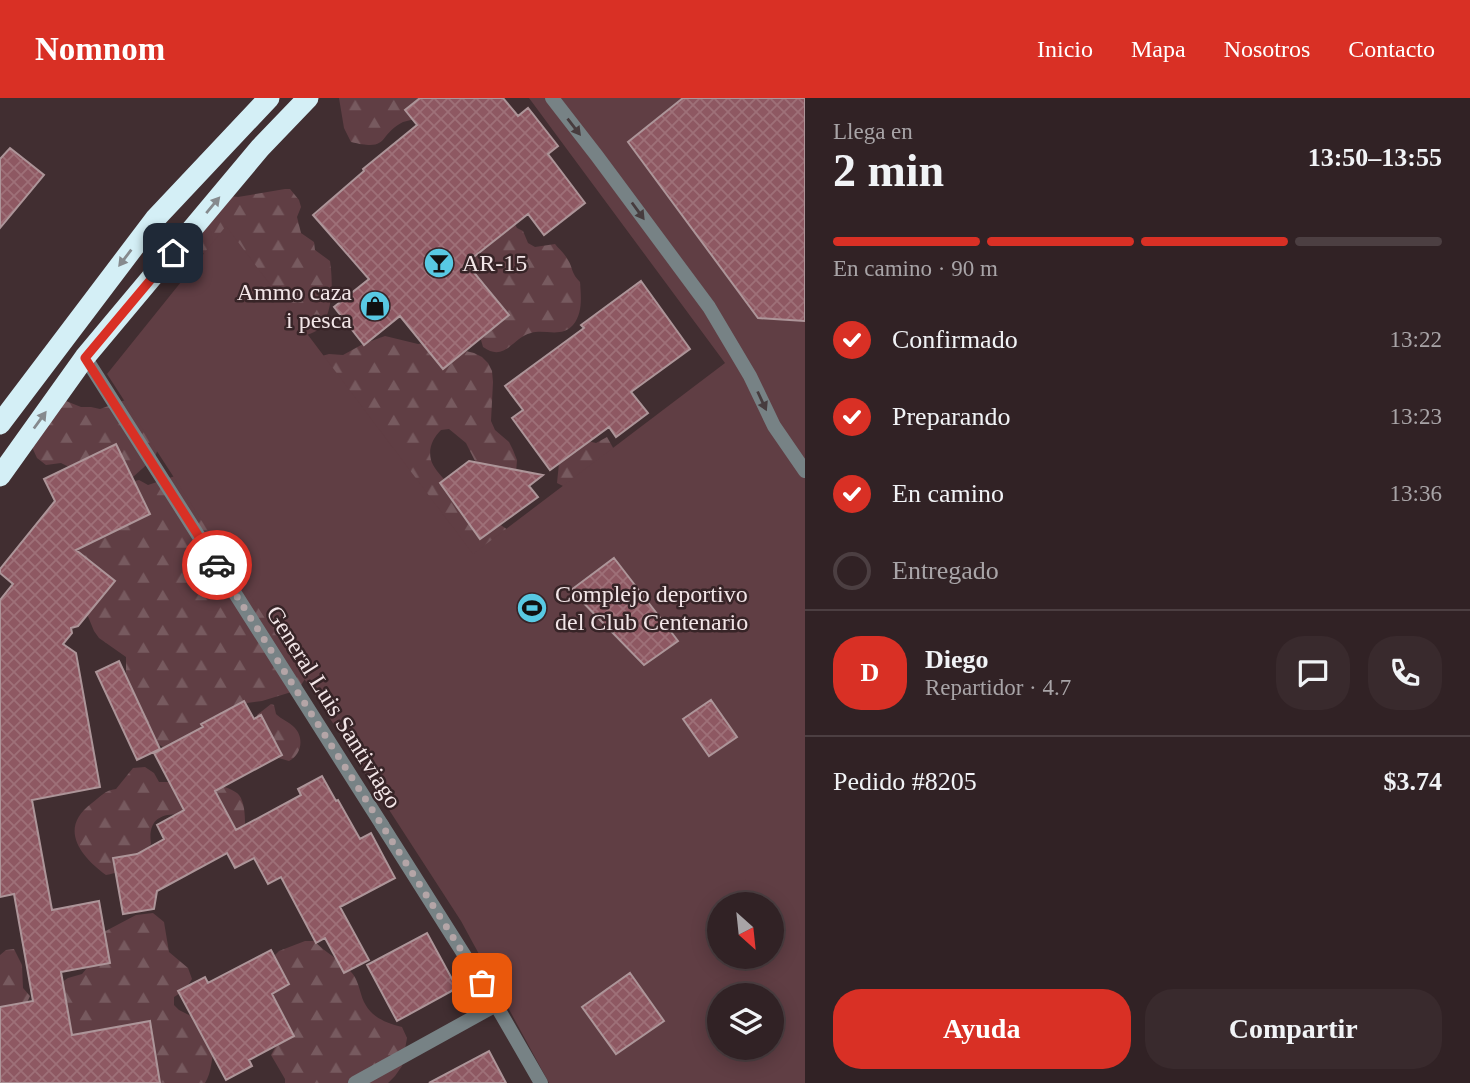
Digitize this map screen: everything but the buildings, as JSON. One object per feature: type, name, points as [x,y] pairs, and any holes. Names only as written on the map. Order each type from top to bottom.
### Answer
[{"type":"highway","points":[[0,424],[155,219],[269,98]]},
{"type":"highway","points":[[0,476],[85,358],[260,148],[308,98]]},
{"type":"street","points":[[552,98],[709,307],[750,376],[774,426],[805,471]]},
{"type":"street","name":"General Luis Santiviago","points":[[85,358],[496,1005],[541,1083]]},
{"type":"street","points":[[355,1083],[496,1005]]},
{"type":"green space","points":[[339,98],[496,98],[403,122],[382,141],[364,145],[351,142],[344,128]]},
{"type":"green space","name":"Complejo deportivo del Club Centenario","points":[[529,98],[805,98],[805,1083],[549,1083],[461,921],[107,374],[226,226],[473,554],[725,363]]},
{"type":"green space","points":[[431,149],[513,221],[517,228],[523,231],[528,243],[535,247],[555,244],[565,256],[580,282],[581,293],[578,315],[569,329],[525,335],[503,351],[491,351],[483,347],[481,340],[484,333]]},
{"type":"green space","points":[[290,189],[299,200],[301,207],[297,217],[301,233],[314,242],[315,250],[330,261],[332,279],[331,299],[322,325],[314,332],[294,338],[211,265],[200,248],[194,229],[222,195],[238,197]]},
{"type":"green space","points":[[385,336],[418,344],[429,342],[474,353],[488,363],[493,382],[491,421],[495,430],[509,442],[513,450],[517,460],[516,473],[479,469],[466,443],[449,429],[441,430],[436,436],[430,456],[444,479],[518,537],[308,674],[298,690],[247,703],[175,754],[146,737],[126,682],[126,657],[99,638],[94,631],[46,527],[135,481],[139,480],[148,485],[175,476],[300,362],[329,354],[343,355]]},
{"type":"green space","points":[[131,398],[159,446],[155,457],[127,481],[71,468],[61,463],[46,465],[37,458],[31,445],[61,399],[81,407],[100,409]]},
{"type":"green space","points":[[607,437],[616,453],[571,490],[557,483],[559,463],[583,440],[596,443]]},
{"type":"green space","points":[[271,704],[274,705],[276,714],[294,727],[300,736],[299,751],[289,761],[275,757],[257,723],[257,715]]},
{"type":"green space","points":[[145,767],[154,773],[159,782],[169,782],[176,774],[210,782],[235,792],[243,803],[245,834],[186,815],[159,818],[152,827],[151,844],[136,861],[120,871],[106,875],[81,850],[76,841],[76,822],[92,803],[106,792],[116,789],[133,768]]},
{"type":"green space","points":[[153,913],[164,922],[169,952],[188,968],[192,979],[185,990],[174,997],[174,1005],[191,1016],[215,1046],[205,1083],[145,1083],[63,1038],[55,987],[68,978],[82,974],[92,962],[100,934],[136,915]]},
{"type":"green space","points":[[305,941],[314,941],[348,969],[371,1012],[388,1023],[402,1027],[407,1038],[402,1066],[388,1083],[285,1083],[271,1055],[280,1039],[266,995],[272,958],[279,951]]},
{"type":"green space","points":[[14,949],[22,965],[23,988],[30,996],[25,1007],[0,1009],[0,955],[6,950]]},
{"type":"way so far","points":[[217,565],[482,983]]},
{"type":"place","name":"AR-15","points":[[439,263]]},
{"type":"place","name":"Ammo caza i pesca","points":[[375,306]]},
{"type":"place","name":"Complejo deportivo del Club Centenario","points":[[532,608]]},
{"type":"route","points":[[173,253],[85,358],[217,565]]}]
